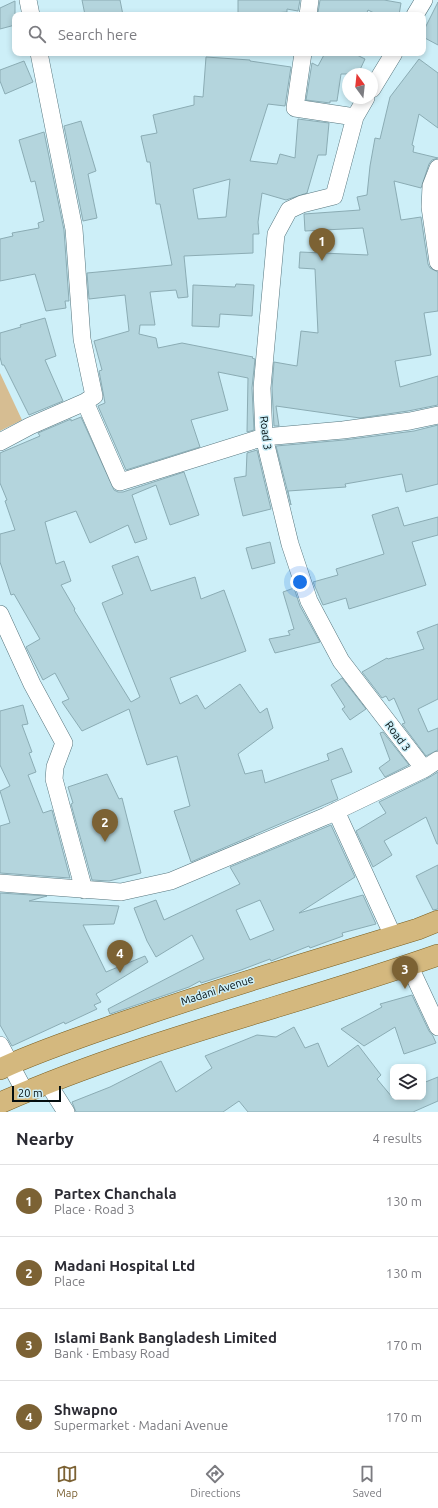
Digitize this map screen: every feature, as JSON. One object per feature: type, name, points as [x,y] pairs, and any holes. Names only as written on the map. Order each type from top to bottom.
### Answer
[{"type":"main road","name":"Madani Avenue","points":[[5,1067],[68,1041],[164,1008],[438,921]]},
{"type":"main road","points":[[0,1103],[48,1082],[105,1062],[438,955]]},
{"type":"street","points":[[28,0],[30,12]]},
{"type":"street","points":[[308,12],[310,0]]},
{"type":"street","points":[[418,12],[424,0]]},
{"type":"street","points":[[0,442],[30,426],[86,402],[94,396],[82,339],[74,229],[40,56]]},
{"type":"street","points":[[303,56],[295,108],[355,117]]},
{"type":"street","points":[[378,79],[392,56]]},
{"type":"street","name":"Road 3","points":[[363,104],[355,117],[334,196],[289,210],[276,234],[262,388],[264,436],[290,544],[310,601],[341,661],[431,765]]},
{"type":"street","points":[[438,168],[431,186],[430,207],[438,262]]},
{"type":"street","points":[[86,402],[120,482],[264,436],[343,430],[410,421],[438,415]]},
{"type":"street","points":[[0,614],[32,684],[64,744],[55,767],[54,779],[84,890]]},
{"type":"street","points":[[0,883],[121,892],[171,881],[336,811],[431,765]]},
{"type":"street","points":[[336,811],[394,936]]},
{"type":"street","points":[[409,965],[438,1027]]},
{"type":"street","points":[[0,1045],[5,1067],[25,1092]]},
{"type":"street","points":[[48,1082],[66,1112]]},
{"type":"shaded area","points":[[0,373],[22,420],[0,431]]},
{"type":"building","points":[[82,0],[120,0],[122,12],[84,12]]},
{"type":"building","points":[[238,0],[300,0],[298,11],[287,9],[287,12],[238,12]]},
{"type":"building","points":[[320,0],[384,0],[401,3],[400,12],[372,12],[368,10],[367,12],[318,12]]},
{"type":"building","points":[[15,1],[15,12],[12,12],[12,26],[0,29],[0,8]]},
{"type":"building","points":[[438,2],[438,45],[426,39],[426,26]]},
{"type":"building","points":[[323,56],[359,56],[365,59],[361,68],[342,68],[337,101],[330,101],[330,103],[306,100],[312,63],[318,66]]},
{"type":"building","points":[[206,57],[250,60],[291,67],[285,106],[268,104],[250,161],[277,164],[280,154],[295,158],[298,119],[329,123],[326,155],[318,155],[307,193],[286,200],[262,193],[258,222],[259,234],[253,234],[253,253],[184,256],[188,297],[178,298],[176,290],[150,292],[155,325],[140,325],[139,334],[156,338],[158,348],[182,343],[253,357],[252,358],[255,359],[252,388],[254,430],[247,432],[248,378],[218,372],[228,410],[191,420],[200,447],[126,470],[98,406],[105,403],[99,371],[102,370],[94,341],[129,331],[125,295],[89,299],[87,273],[172,265],[160,204],[156,204],[150,162],[147,162],[141,136],[157,133],[153,115],[194,105],[194,96],[203,97]],"holes":[[[230,179],[226,217],[198,219],[193,189]]]},
{"type":"building","points":[[419,59],[438,73],[438,128],[419,114],[412,145],[414,146],[413,152],[438,158],[432,160],[429,164],[421,188],[394,181],[401,220],[421,217],[428,264],[430,268],[438,272],[438,311],[424,313],[431,355],[395,361],[400,387],[438,376],[438,405],[360,418],[276,406],[279,426],[274,426],[272,388],[274,362],[297,366],[301,331],[318,333],[315,269],[299,268],[300,252],[368,255],[363,228],[305,231],[304,214],[360,210],[357,197],[367,195],[375,138],[380,139],[390,97]]},
{"type":"building","points":[[24,61],[33,82],[5,94],[0,81],[0,70]]},
{"type":"building","points":[[81,121],[96,171],[88,174],[97,218],[83,221],[64,126]]},
{"type":"building","points":[[44,132],[64,230],[69,301],[65,301],[66,308],[46,311],[35,274],[0,281],[0,239],[13,236],[12,233],[39,228],[38,223],[44,221],[35,181],[31,182],[19,140]]},
{"type":"building","points":[[236,284],[254,285],[252,316],[220,314],[219,327],[192,326],[193,285],[235,287]]},
{"type":"building","points":[[45,318],[56,356],[45,360],[63,401],[29,415],[4,365],[2,365],[0,357],[0,333],[21,327],[20,325]]},
{"type":"building","points":[[81,417],[114,490],[123,492],[184,472],[199,515],[170,525],[156,485],[132,495],[147,539],[135,543],[128,525],[90,543],[76,511],[45,522],[56,564],[64,561],[71,581],[61,585],[75,609],[74,610],[131,702],[140,697],[102,603],[123,594],[112,566],[138,556],[151,591],[195,577],[201,599],[224,590],[246,651],[170,678],[180,704],[197,695],[205,709],[240,684],[260,713],[267,708],[273,728],[238,754],[245,774],[262,770],[265,783],[329,760],[327,754],[342,748],[352,772],[331,780],[338,799],[191,862],[174,811],[190,806],[177,756],[147,765],[129,709],[82,731],[62,702],[69,699],[55,673],[43,680],[26,647],[40,639],[14,594],[11,595],[0,562],[0,534],[15,530],[5,501],[7,500],[0,483],[0,453],[40,436],[38,433],[71,419],[71,421]]},
{"type":"building","points":[[438,425],[438,484],[406,492],[402,474],[345,484],[346,487],[288,491],[291,505],[276,446],[344,440],[414,431]]},
{"type":"building","points":[[257,450],[271,509],[243,516],[234,478],[246,476],[247,453]]},
{"type":"building","points":[[398,507],[404,526],[438,517],[438,535],[412,542],[426,585],[349,609],[346,598],[323,605],[313,582],[338,575],[336,569],[384,554],[372,515]]},
{"type":"building","points":[[270,542],[275,563],[252,569],[246,548]]},
{"type":"building","points":[[294,588],[300,606],[320,642],[275,653],[269,639],[290,635],[288,631],[294,629],[283,592]]},
{"type":"building","points":[[438,624],[438,699],[418,709],[428,732],[438,728],[438,750],[426,756],[402,724],[405,723],[394,698],[389,701],[386,696],[382,698],[362,672],[387,658],[388,659],[424,649],[417,632]]},
{"type":"building","points":[[342,678],[366,709],[350,720],[342,709],[345,707],[331,685]]},
{"type":"building","points":[[23,705],[28,724],[22,725],[32,752],[29,753],[36,772],[28,775],[43,813],[52,810],[70,878],[0,873],[0,826],[10,823],[0,791],[10,786],[0,765],[0,711]]},
{"type":"building","points":[[383,732],[409,765],[385,777],[379,768],[390,760],[380,733]]},
{"type":"building","points":[[438,772],[438,844],[426,817],[384,841],[392,855],[373,867],[356,831],[386,813],[379,802]]},
{"type":"building","points":[[107,774],[119,799],[122,798],[141,873],[109,881],[92,880],[71,804],[73,803],[68,787]]},
{"type":"building","points":[[331,825],[355,877],[299,913],[363,895],[376,924],[342,933],[343,936],[310,948],[309,946],[271,961],[270,959],[201,983],[200,981],[189,987],[110,1014],[108,1009],[204,959],[192,935],[156,957],[147,941],[134,908],[156,900],[164,920],[240,884],[230,867]],"holes":[[[260,900],[274,930],[250,940],[236,910]]]},
{"type":"building","points":[[438,865],[438,909],[433,910],[416,876]]},
{"type":"building","points":[[0,893],[47,896],[29,901],[119,906],[114,924],[83,925],[106,972],[145,956],[148,962],[96,994],[101,1002],[94,1005],[97,1009],[65,1024],[64,1022],[12,1046],[0,1025]]},
{"type":"building","points":[[412,995],[436,1043],[404,1054],[395,1027],[364,1046],[341,1029],[382,1007],[380,1004]]},
{"type":"building","points":[[294,1027],[305,1048],[318,1043],[328,1067],[358,1045],[381,1075],[377,1079],[390,1095],[390,1100],[426,1100],[426,1082],[438,1077],[438,1101],[413,1112],[248,1112],[239,1101],[223,1112],[76,1112],[72,1102],[110,1087],[161,1061],[176,1092],[212,1068],[205,1056],[257,1035],[276,1037]]},
{"type":"place","name":"Partex Chanchala","points":[[322,261]]},
{"type":"place","name":"Madani Hospital Ltd","points":[[105,842]]},
{"type":"place","name":"Shwapno","points":[[120,973]]},
{"type":"place","name":"Islami Bank Bangladesh Limited","points":[[405,989]]}]
